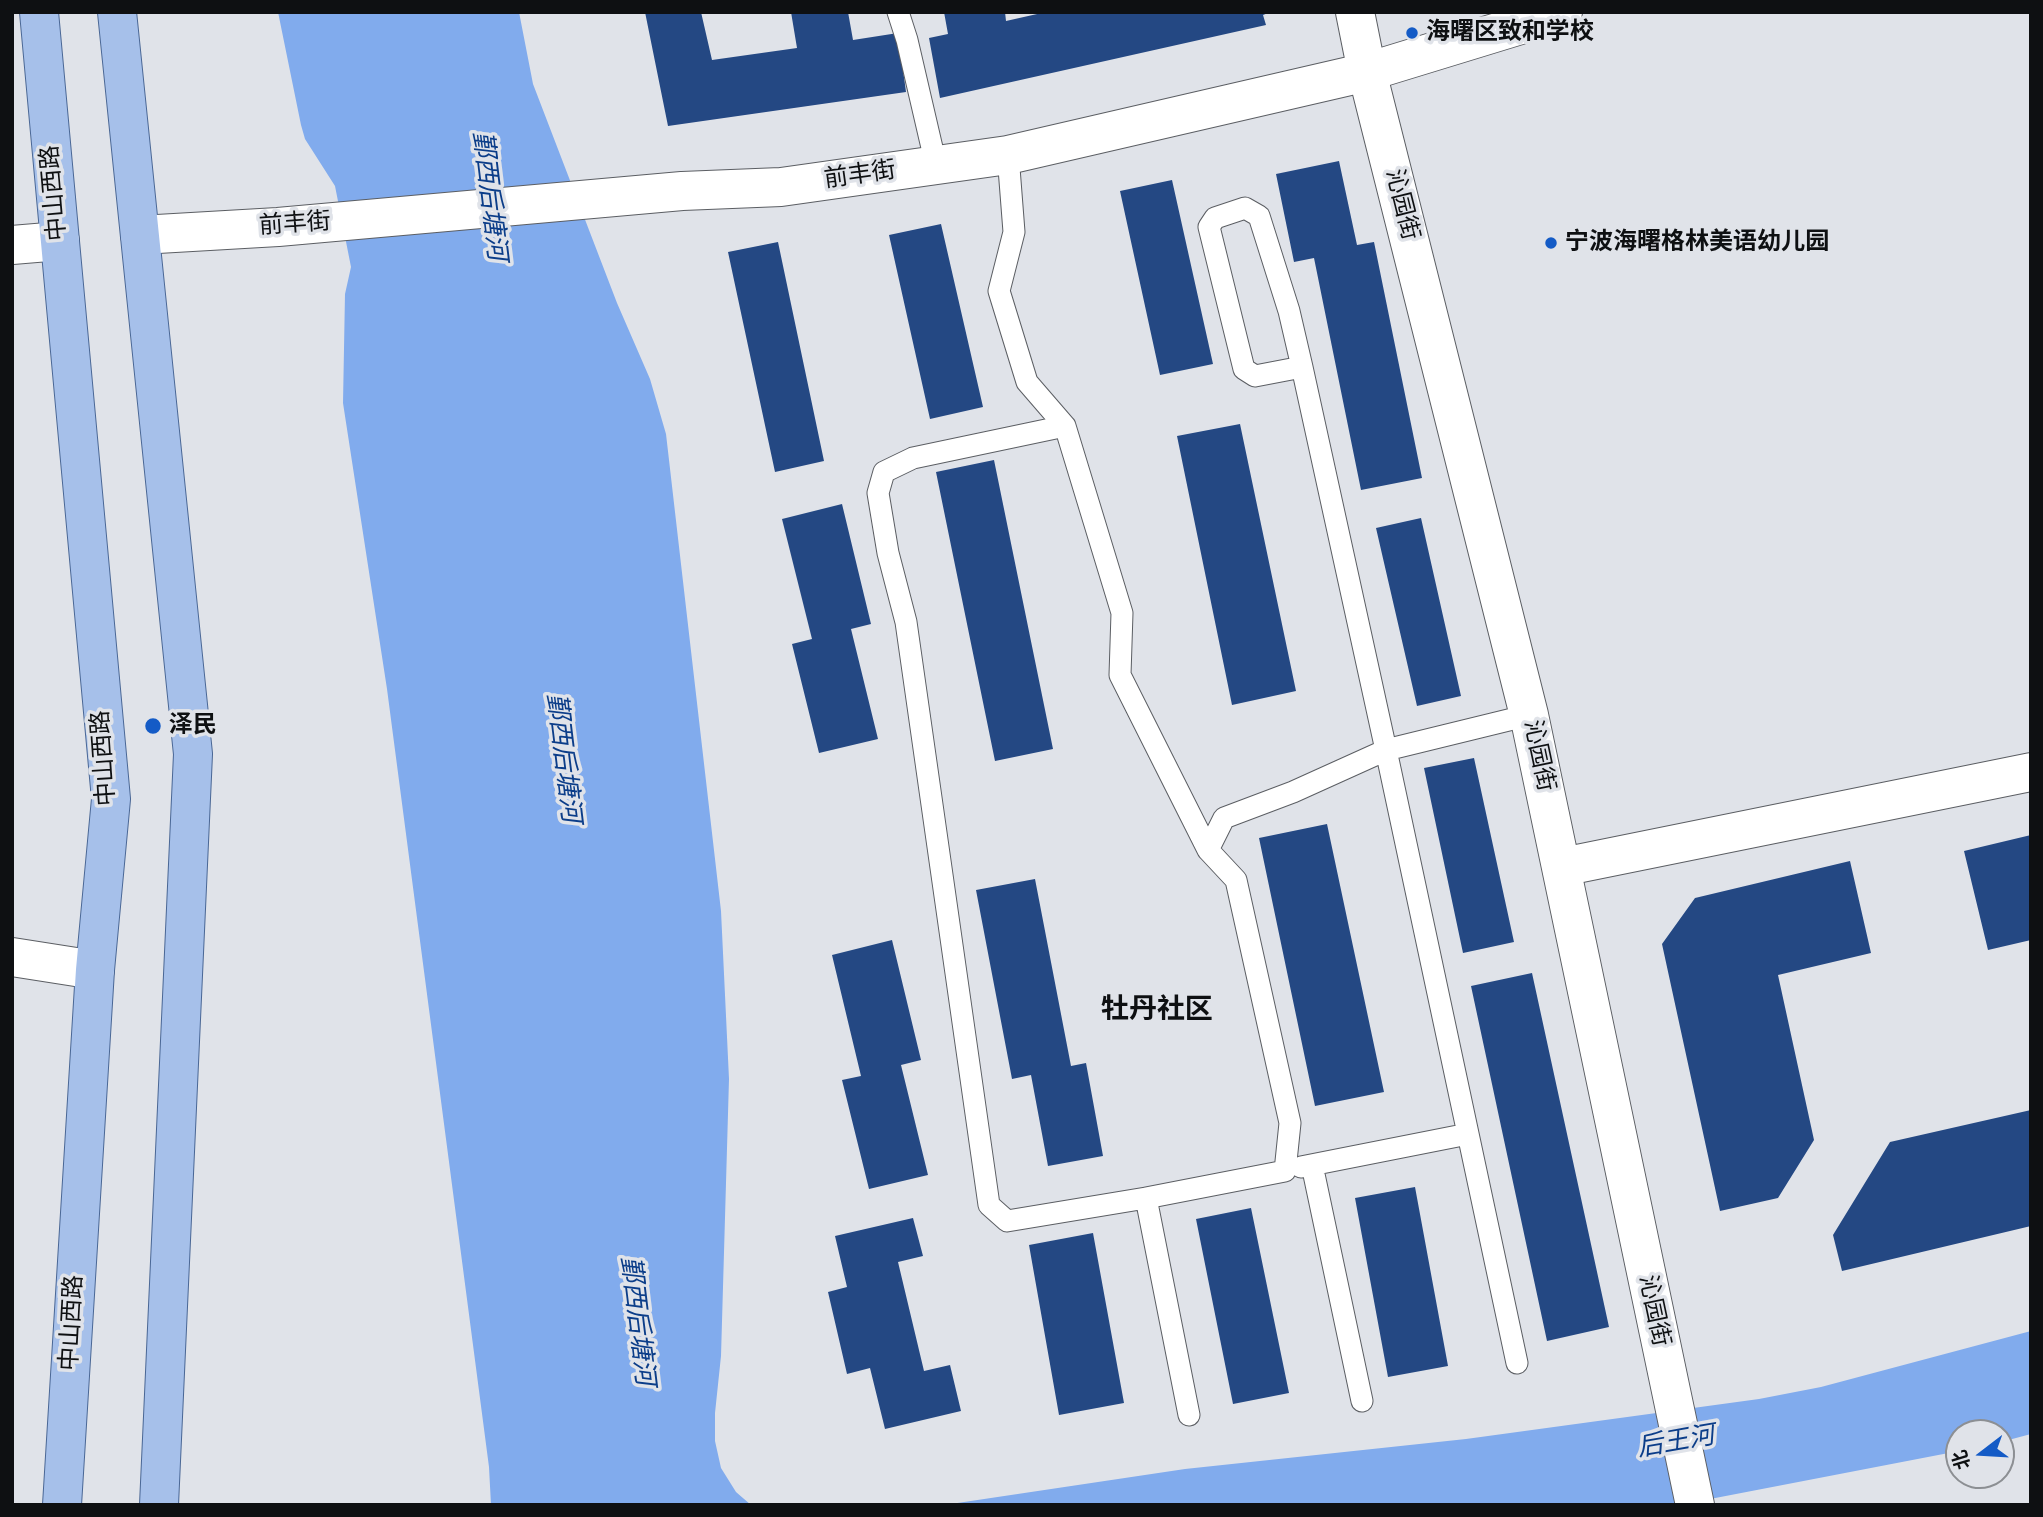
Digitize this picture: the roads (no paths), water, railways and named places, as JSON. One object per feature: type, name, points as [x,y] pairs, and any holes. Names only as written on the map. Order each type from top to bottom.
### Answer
[{"type":"main road","name":"中山西路","points":[[38,12],[111,799],[95,970],[62,1505]]},
{"type":"main road","points":[[117,12],[193,754],[159,1498]]},
{"type":"street","name":"沁园街","points":[[1355,12],[1367,72],[1529,715],[1695,1505]]},
{"type":"street","name":"前丰街","points":[[140,235],[278,227],[681,191],[781,187],[1008,155],[1367,72],[1563,12]]},
{"type":"street","points":[[12,244],[60,241]]},
{"type":"street","points":[[1562,867],[2031,772]]},
{"type":"street","points":[[12,957],[95,970]]},
{"type":"lane","points":[[898,12],[936,165]]},
{"type":"lane","points":[[1008,155],[1014,232],[999,291],[1027,382],[1065,426],[1122,613],[1120,675],[1208,850],[1236,880],[1290,1124],[1285,1171]]},
{"type":"lane","points":[[1302,367],[1255,376],[1244,369],[1209,227],[1215,218],[1245,208],[1259,216],[1289,311],[1302,367],[1386,750],[1517,1363]]},
{"type":"lane","points":[[1065,426],[913,458],[884,472],[878,493],[888,552],[906,622],[989,1205],[1007,1220],[1146,1198],[1468,1134]]},
{"type":"lane","points":[[1208,850],[1224,818],[1293,792],[1386,750],[1529,715]]},
{"type":"lane","points":[[1312,1165],[1362,1401]]},
{"type":"lane","points":[[1146,1198],[1189,1415]]},
{"type":"water","name":"鄞西后塘河","points":[[278,12],[519,12],[533,84],[617,303],[650,379],[666,434],[721,911],[729,1079],[721,1356],[715,1441],[721,1468],[736,1492],[751,1505],[491,1505],[489,1467],[387,689],[343,403],[345,294],[351,267],[335,186],[305,139]]},
{"type":"water","name":"后王河","points":[[2031,1331],[2031,1434],[2015,1438],[2015,1419],[1945,1419],[1945,1454],[1679,1505],[944,1505],[1185,1469],[1466,1439],[1759,1399],[1821,1387]]},
{"type":"place","name":"海曙区致和学校","points":[[1412,33]]},
{"type":"place","name":"宁波海曙格林美语幼儿园","points":[[1551,243]]},
{"type":"place","name":"泽民","points":[[153,726]]},
{"type":"district","name":"牡丹社区","points":[[1157,1011]]}]
